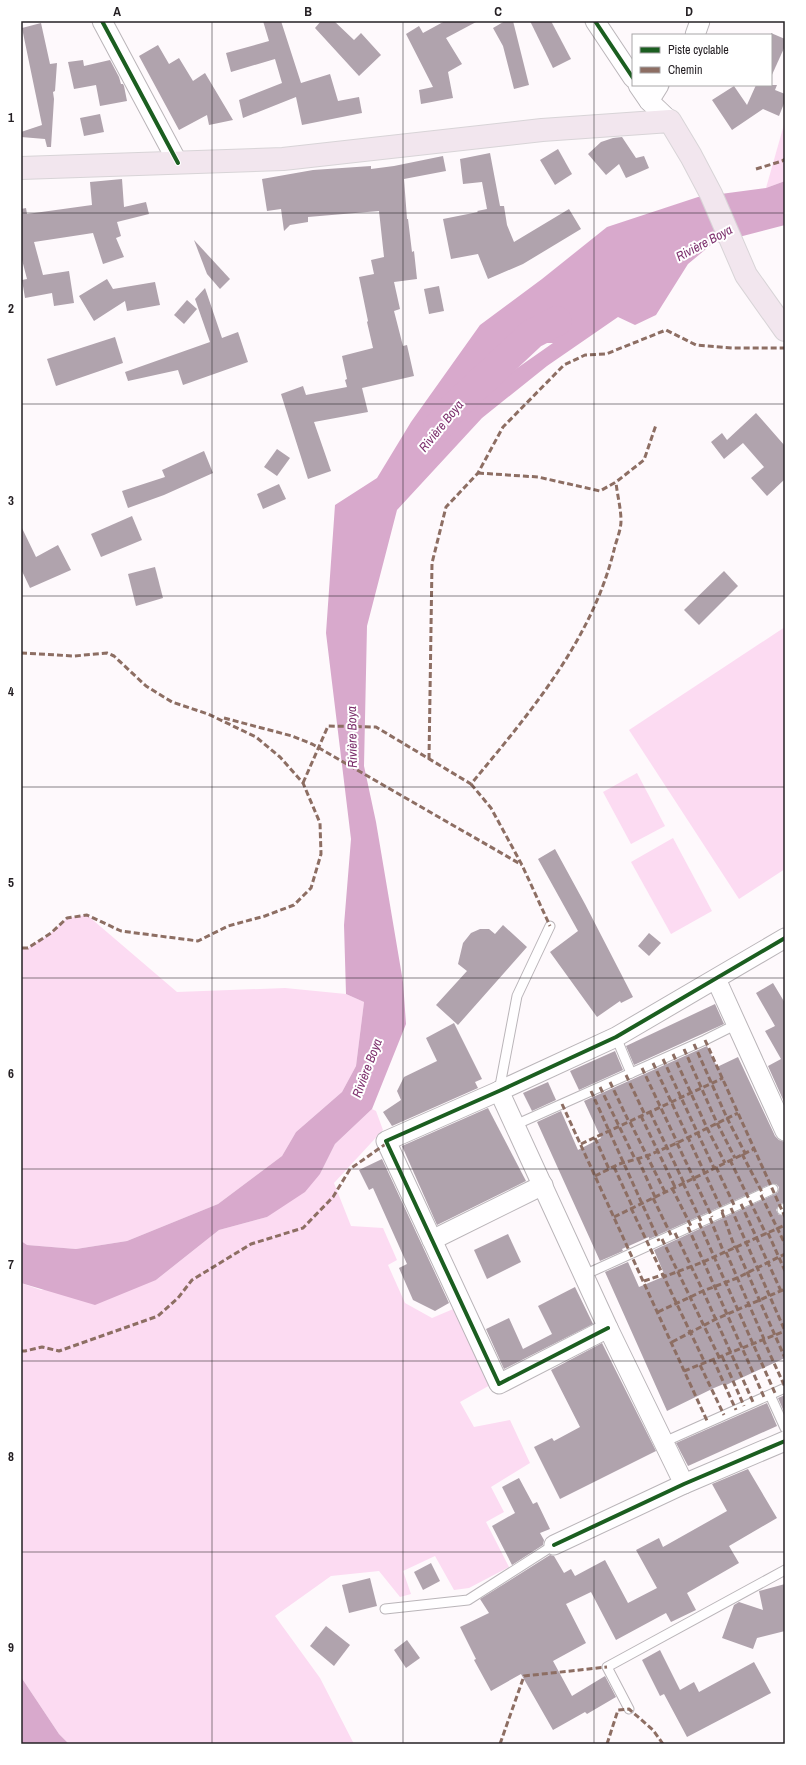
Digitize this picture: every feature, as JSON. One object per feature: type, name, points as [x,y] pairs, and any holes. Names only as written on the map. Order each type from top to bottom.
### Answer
[{"type":"highway","points":[[21,168],[283,159],[542,130],[670,121],[692,156],[711,194],[746,275],[785,330]]},
{"type":"street","points":[[102,21],[178,163]]},
{"type":"street","points":[[595,21],[632,76]]},
{"type":"street","points":[[695,34],[700,21]]},
{"type":"street","points":[[639,86],[649,102],[670,121]]},
{"type":"street","points":[[649,102],[658,86]]},
{"type":"street","points":[[608,1328],[499,1384],[386,1141],[616,1037],[785,938]]},
{"type":"street","points":[[716,979],[785,1131]]},
{"type":"street","points":[[499,1091],[608,1328],[684,1484]]},
{"type":"street","points":[[432,1240],[542,1185]]},
{"type":"street","points":[[554,1545],[684,1484],[785,1440]]},
{"type":"lane","points":[[499,1091],[516,996],[550,926]]},
{"type":"lane","points":[[515,1125],[737,1024]]},
{"type":"lane","points":[[616,1037],[631,1073]]},
{"type":"lane","points":[[584,1275],[773,1189]]},
{"type":"lane","points":[[664,1442],[785,1388]]},
{"type":"lane","points":[[770,1394],[785,1428]]},
{"type":"lane","points":[[385,1609],[468,1600],[554,1545]]},
{"type":"lane","points":[[629,1709],[607,1667],[785,1570]]},
{"type":"shaded area","points":[[785,121],[785,181],[766,188]]},
{"type":"shaded area","points":[[785,627],[785,869],[739,899],[629,730]]},
{"type":"shaded area","points":[[637,773],[665,826],[631,844],[603,792]]},
{"type":"shaded area","points":[[673,838],[712,911],[671,934],[631,862]]},
{"type":"shaded area","points":[[87,915],[177,992],[285,988],[346,994],[364,1002],[356,1066],[342,1092],[296,1132],[282,1156],[218,1204],[127,1241],[76,1249],[26,1245],[21,1241],[21,948],[28,948],[51,933],[67,918]]},
{"type":"shaded area","points":[[372,1109],[376,1111],[383,1130],[334,1183],[351,1226],[383,1228],[397,1260],[388,1265],[405,1303],[432,1318],[458,1307],[492,1384],[460,1402],[474,1427],[510,1420],[530,1463],[491,1487],[504,1512],[486,1522],[509,1567],[469,1588],[454,1590],[435,1556],[403,1571],[411,1594],[400,1597],[379,1571],[331,1576],[275,1616],[320,1678],[354,1744],[69,1744],[59,1734],[21,1677],[21,1283],[41,1290],[156,1280],[219,1230],[267,1217],[320,1174],[335,1144]]},
{"type":"water","points":[[785,181],[785,225],[712,244],[688,264],[656,315],[635,325],[618,317],[547,366],[482,418],[397,510],[367,626],[364,766],[376,822],[403,982],[406,1024],[372,1109],[335,1144],[320,1174],[305,1192],[267,1217],[219,1230],[156,1280],[95,1305],[21,1283],[21,1241],[27,1245],[76,1249],[127,1241],[218,1204],[282,1156],[296,1132],[342,1092],[356,1066],[364,1002],[346,994],[344,925],[351,839],[326,633],[335,505],[377,478],[411,422],[480,325],[542,279],[607,227],[698,197],[766,188]],"holes":[[[516,343],[553,343],[473,399],[467,400],[465,396],[500,348]]]},
{"type":"water","points":[[21,1677],[59,1734],[69,1744],[21,1744]]},
{"type":"building","points":[[263,21],[281,21],[301,83],[330,74],[338,101],[359,97],[362,113],[302,125],[296,97],[243,118],[239,100],[282,83],[275,59],[231,72],[226,53],[269,41]]},
{"type":"building","points":[[321,21],[334,21],[354,40],[361,33],[381,55],[359,76],[315,28]]},
{"type":"building","points":[[445,21],[478,21],[446,38],[462,64],[448,72],[453,98],[421,104],[419,90],[433,87],[406,34],[419,26],[423,33]]},
{"type":"building","points":[[505,21],[513,21],[529,85],[514,89],[503,46],[493,28]]},
{"type":"building","points":[[530,21],[551,21],[571,59],[553,68]]},
{"type":"building","points":[[41,23],[50,64],[57,63],[55,91],[53,92],[54,99],[51,147],[47,147],[45,139],[21,137],[21,132],[42,125],[22,28]]},
{"type":"building","points":[[771,33],[785,39],[785,46],[772,75],[772,34]]},
{"type":"building","points":[[158,45],[169,64],[179,58],[193,81],[205,73],[233,120],[209,125],[207,115],[179,130],[139,56]]},
{"type":"building","points":[[83,60],[84,66],[110,60],[121,84],[124,86],[127,101],[100,106],[96,85],[74,89],[68,62]]},
{"type":"building","points":[[777,85],[775,90],[785,94],[785,101],[779,116],[763,109],[732,130],[712,100],[734,86],[747,105],[756,86]]},
{"type":"building","points":[[100,114],[104,132],[84,136],[80,118]]},
{"type":"building","points":[[622,137],[636,158],[644,156],[649,168],[626,178],[619,164],[606,175],[588,154],[601,142]]},
{"type":"building","points":[[558,149],[572,174],[555,185],[540,160]]},
{"type":"building","points":[[490,153],[500,206],[504,206],[507,225],[514,242],[569,209],[581,229],[523,264],[488,279],[478,254],[451,259],[443,219],[487,209],[482,182],[463,184],[460,159]]},
{"type":"building","points":[[443,156],[446,171],[404,179],[407,219],[412,252],[414,251],[417,279],[394,282],[400,309],[394,311],[403,346],[407,345],[414,376],[362,388],[368,412],[314,422],[331,471],[308,479],[281,394],[303,386],[306,395],[347,387],[345,380],[347,379],[342,356],[373,348],[359,277],[374,274],[371,260],[384,257],[379,211],[308,217],[308,222],[290,225],[284,231],[281,209],[267,211],[262,179],[313,170],[371,166],[371,169]]},
{"type":"building","points":[[122,179],[124,207],[146,202],[149,214],[117,222],[121,236],[116,238],[124,257],[103,264],[93,233],[34,242],[43,275],[69,271],[74,303],[54,306],[52,293],[25,298],[22,280],[27,279],[21,256],[21,209],[26,208],[27,214],[92,205],[90,182]]},
{"type":"building","points":[[194,240],[230,279],[220,289],[207,274]]},
{"type":"building","points":[[107,279],[113,289],[155,282],[160,305],[127,311],[125,301],[94,321],[79,296]]},
{"type":"building","points":[[439,286],[444,311],[429,314],[424,289]]},
{"type":"building","points":[[205,288],[222,338],[238,332],[248,362],[183,385],[178,370],[128,381],[125,372],[210,342],[195,299]]},
{"type":"building","points":[[187,300],[197,309],[184,324],[174,315]]},
{"type":"building","points":[[115,337],[123,363],[56,386],[47,359]]},
{"type":"building","points":[[756,413],[785,446],[785,479],[767,496],[751,478],[764,467],[743,443],[724,459],[711,442],[722,433],[727,440]]},
{"type":"building","points":[[277,449],[290,458],[277,476],[264,467]]},
{"type":"building","points":[[204,451],[213,473],[164,495],[128,508],[122,491],[165,477],[162,470]]},
{"type":"building","points":[[279,484],[286,499],[263,509],[257,494]]},
{"type":"building","points":[[132,516],[142,540],[101,557],[91,534]]},
{"type":"building","points":[[21,526],[36,557],[58,545],[71,570],[30,588],[21,569]]},
{"type":"building","points":[[155,567],[163,598],[136,606],[128,574]]},
{"type":"building","points":[[724,571],[738,586],[699,625],[684,610]]},
{"type":"building","points":[[555,849],[633,997],[621,1003],[620,1001],[597,1017],[550,952],[578,931],[538,859]]},
{"type":"building","points":[[503,925],[527,947],[458,1025],[436,1005],[467,971],[458,964],[463,943],[471,933],[480,929],[489,929],[495,934]]},
{"type":"building","points":[[649,933],[661,943],[649,956],[638,946]]},
{"type":"building","points":[[773,983],[785,1003],[785,1104],[768,1066],[781,1059],[765,1031],[775,1026],[756,993]]},
{"type":"building","points":[[715,1004],[724,1024],[634,1065],[626,1046]]},
{"type":"building","points":[[454,1023],[482,1079],[475,1082],[478,1088],[392,1126],[383,1112],[401,1100],[397,1091],[404,1077],[437,1061],[426,1038]]},
{"type":"building","points":[[707,1046],[717,1067],[738,1057],[775,1136],[779,1140],[785,1142],[785,1202],[779,1205],[776,1210],[779,1215],[785,1215],[785,1358],[726,1385],[726,1383],[714,1388],[667,1411],[605,1272],[628,1262],[639,1287],[665,1276],[654,1250],[775,1194],[778,1192],[779,1187],[776,1184],[771,1184],[649,1239],[649,1237],[622,1249],[623,1251],[600,1261],[537,1122],[561,1111],[578,1150],[601,1138],[584,1101]]},
{"type":"building","points":[[615,1051],[623,1070],[579,1090],[570,1071]]},
{"type":"building","points":[[548,1082],[556,1100],[532,1111],[523,1093]]},
{"type":"building","points":[[488,1108],[526,1181],[437,1225],[402,1146]]},
{"type":"building","points":[[382,1159],[449,1303],[435,1311],[413,1300],[399,1268],[407,1264],[373,1188],[369,1190],[359,1170]]},
{"type":"building","points":[[508,1234],[521,1262],[487,1279],[474,1250]]},
{"type":"building","points":[[575,1287],[593,1324],[504,1369],[486,1329],[509,1318],[523,1349],[552,1334],[538,1306]]},
{"type":"building","points":[[602,1343],[656,1451],[560,1499],[534,1447],[552,1438],[554,1441],[580,1427],[551,1370]]},
{"type":"building","points":[[785,1395],[785,1414],[778,1398]]},
{"type":"building","points":[[767,1403],[777,1426],[688,1466],[676,1443]]},
{"type":"building","points":[[748,1469],[777,1518],[729,1546],[739,1563],[687,1593],[696,1610],[671,1622],[666,1613],[616,1640],[591,1592],[566,1604],[586,1643],[553,1661],[572,1696],[605,1676],[616,1697],[587,1714],[585,1712],[553,1730],[521,1674],[491,1691],[474,1660],[476,1659],[460,1627],[489,1613],[480,1599],[550,1555],[554,1556],[564,1573],[571,1569],[575,1576],[605,1560],[628,1603],[657,1588],[636,1550],[659,1538],[663,1547],[727,1511],[712,1484]]},
{"type":"building","points":[[519,1478],[533,1504],[537,1502],[550,1529],[540,1533],[544,1540],[543,1545],[512,1565],[492,1526],[515,1513],[502,1487]]},
{"type":"building","points":[[431,1563],[440,1581],[423,1590],[414,1572]]},
{"type":"building","points":[[370,1578],[377,1606],[349,1613],[342,1585]]},
{"type":"building","points":[[785,1584],[785,1631],[757,1638],[753,1649],[722,1638],[734,1605],[739,1602],[763,1610],[759,1591]]},
{"type":"building","points":[[326,1626],[350,1645],[334,1666],[310,1646]]},
{"type":"building","points":[[407,1640],[420,1658],[406,1668],[394,1650]]},
{"type":"building","points":[[660,1650],[680,1690],[694,1682],[699,1692],[754,1662],[771,1693],[687,1737],[664,1694],[660,1696],[642,1660]]},
{"type":"waterway","name":"Rivière Boya","points":[[438,427],[451,410],[532,334],[557,321]]},
{"type":"marked path","points":[[756,169],[785,159]]},
{"type":"marked path","points":[[429,759],[432,563],[446,507],[478,473],[503,427],[564,365],[585,355],[606,354],[666,330],[696,345],[732,348],[785,348]]},
{"type":"marked path","points":[[478,473],[538,477],[600,491],[616,482],[644,460],[656,425]]},
{"type":"marked path","points":[[303,783],[328,726],[376,727],[471,784],[536,703],[556,674],[591,615],[604,583],[620,528],[621,516],[616,482]]},
{"type":"marked path","points":[[21,653],[74,656],[107,653],[114,656],[146,686],[172,702],[208,714],[256,737],[280,757],[303,783],[320,823],[321,854],[311,888],[294,905],[265,916],[228,926],[198,941],[121,931],[87,915],[67,918],[51,933],[28,948],[21,948]]},
{"type":"marked path","points":[[224,718],[292,736],[312,744],[522,865]]},
{"type":"marked path","points":[[471,784],[491,808],[522,865],[550,926]]},
{"type":"marked path","points":[[705,1040],[785,1217]]},
{"type":"marked path","points":[[694,1044],[727,1118],[745,1153]]},
{"type":"marked path","points":[[684,1049],[717,1123],[735,1158]]},
{"type":"marked path","points":[[673,1054],[725,1163]]},
{"type":"marked path","points":[[663,1059],[714,1168]]},
{"type":"marked path","points":[[653,1063],[723,1212]]},
{"type":"marked path","points":[[642,1068],[677,1142]]},
{"type":"marked path","points":[[626,1075],[645,1115]]},
{"type":"marked path","points":[[581,1144],[723,1078]]},
{"type":"marked path","points":[[610,1082],[629,1122]]},
{"type":"marked path","points":[[600,1087],[635,1159]]},
{"type":"marked path","points":[[591,1091],[659,1241]]},
{"type":"marked path","points":[[562,1104],[708,1423]]},
{"type":"marked path","points":[[650,1112],[684,1183]]},
{"type":"marked path","points":[[595,1176],[619,1164],[647,1156],[677,1143],[738,1113]]},
{"type":"marked path","points":[[641,1116],[675,1187]]},
{"type":"marked path","points":[[630,1122],[665,1192]]},
{"type":"marked path","points":[[595,1138],[609,1169]]},
{"type":"marked path","points":[[21,1351],[42,1347],[59,1351],[158,1316],[178,1298],[192,1280],[251,1244],[303,1228],[333,1197],[350,1169],[387,1143]]},
{"type":"marked path","points":[[677,1143],[712,1217]]},
{"type":"marked path","points":[[614,1217],[754,1149]]},
{"type":"marked path","points":[[742,1154],[763,1194]]},
{"type":"marked path","points":[[638,1159],[655,1197]]},
{"type":"marked path","points":[[730,1160],[766,1234]]},
{"type":"marked path","points":[[614,1167],[633,1208]]},
{"type":"marked path","points":[[716,1167],[735,1207]]},
{"type":"marked path","points":[[683,1183],[701,1221]]},
{"type":"marked path","points":[[672,1188],[691,1226]]},
{"type":"marked path","points":[[761,1195],[785,1244]]},
{"type":"marked path","points":[[653,1198],[671,1235]]},
{"type":"marked path","points":[[741,1204],[781,1291]]},
{"type":"marked path","points":[[631,1208],[705,1363]]},
{"type":"marked path","points":[[731,1208],[785,1331]]},
{"type":"marked path","points":[[722,1212],[735,1248]]},
{"type":"marked path","points":[[710,1218],[724,1253]]},
{"type":"marked path","points":[[699,1223],[775,1393]]},
{"type":"marked path","points":[[644,1281],[662,1275],[666,1276],[703,1262],[785,1225]]},
{"type":"marked path","points":[[688,1227],[764,1397]]},
{"type":"marked path","points":[[675,1233],[753,1402]]},
{"type":"marked path","points":[[768,1233],[785,1271]]},
{"type":"marked path","points":[[662,1239],[719,1357]]},
{"type":"marked path","points":[[736,1247],[785,1358]]},
{"type":"marked path","points":[[726,1252],[764,1339]]},
{"type":"marked path","points":[[658,1312],[703,1291],[737,1278],[785,1254]]},
{"type":"marked path","points":[[672,1342],[716,1319],[785,1289]]},
{"type":"marked path","points":[[684,1371],[785,1331]]},
{"type":"marked path","points":[[763,1339],[785,1387]]},
{"type":"marked path","points":[[722,1356],[744,1406]]},
{"type":"marked path","points":[[713,1359],[736,1410]]},
{"type":"marked path","points":[[700,1365],[724,1415]]},
{"type":"marked path","points":[[500,1744],[524,1676],[607,1667]]},
{"type":"marked path","points":[[607,1744],[618,1710],[629,1709],[653,1730],[663,1744]]},
{"type":"cycle path","points":[[102,21],[178,163]]},
{"type":"cycle path","points":[[595,21],[632,76]]},
{"type":"cycle path","points":[[608,1328],[499,1384],[386,1141],[616,1037],[785,938]]},
{"type":"cycle path","points":[[554,1545],[684,1484],[785,1441]]}]
